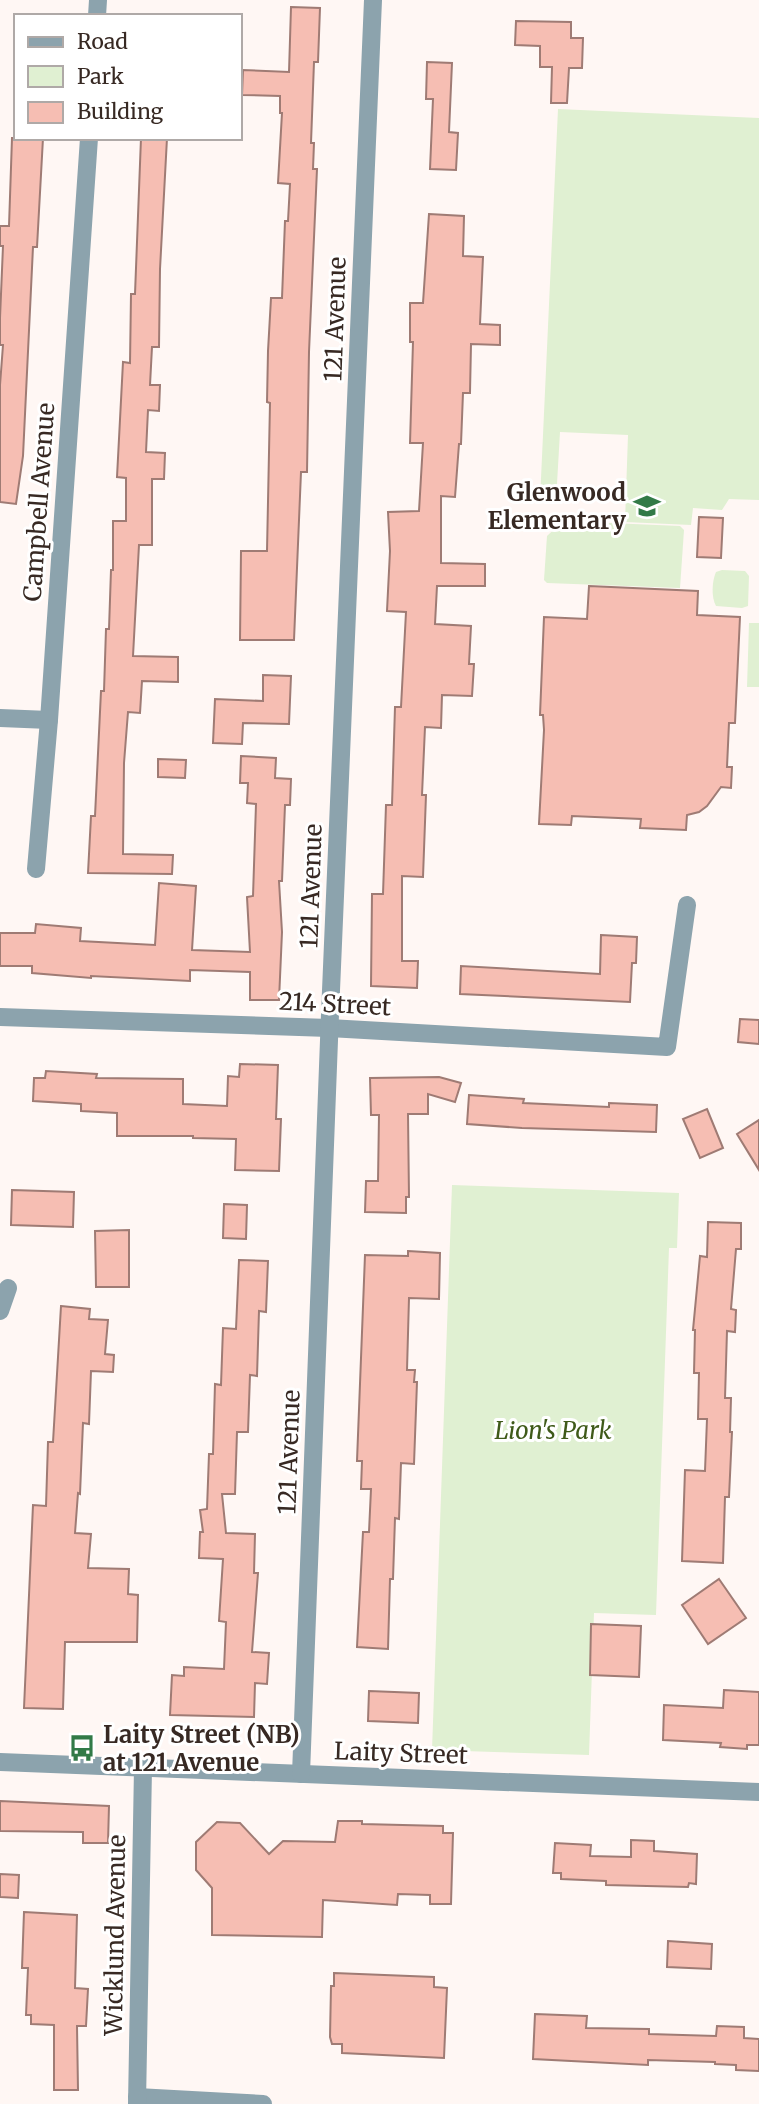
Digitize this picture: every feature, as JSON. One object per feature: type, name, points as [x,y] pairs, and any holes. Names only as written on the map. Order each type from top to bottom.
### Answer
[{"type":"street","name":"121 Avenue","points":[[301,1774],[329,1028],[373,0]]},
{"type":"street","name":"Campbell Avenue","points":[[36,869],[49,720],[89,140]]},
{"type":"street","points":[[0,718],[49,720]]},
{"type":"street","name":"214 Street","points":[[0,1017],[329,1028],[667,1047],[687,905]]},
{"type":"street","points":[[0,1311],[8,1289]]},
{"type":"street","name":"Laity Street","points":[[0,1762],[759,1792]]},
{"type":"street","name":"Wicklund Avenue","points":[[137,2101],[143,1768]]},
{"type":"street","points":[[137,2101],[263,2104]]},
{"type":"green space","points":[[558,109],[759,118],[759,500],[729,499],[722,510],[693,508],[691,525],[625,522],[628,435],[560,432],[556,501],[540,500]]},
{"type":"green space","points":[[563,521],[680,526],[684,530],[680,588],[547,583],[544,580],[547,536]]},
{"type":"green space","points":[[745,571],[749,576],[748,606],[716,606],[714,580],[716,572]]},
{"type":"green space","points":[[749,623],[759,623],[759,687],[747,687]]},
{"type":"green space","name":"Lion's Park","points":[[452,1185],[679,1193],[677,1248],[669,1248],[656,1615],[594,1613],[589,1755],[432,1750]]},
{"type":"building","points":[[291,7],[320,8],[318,62],[314,62],[311,143],[314,143],[313,169],[317,169],[307,472],[301,472],[294,640],[240,640],[241,551],[267,551],[270,403],[267,402],[271,298],[282,298],[285,221],[288,221],[290,184],[278,183],[282,113],[280,96],[242,95],[243,70],[289,72]]},
{"type":"building","points":[[516,21],[571,22],[571,38],[583,38],[582,68],[569,68],[567,103],[551,103],[552,67],[540,67],[540,46],[515,45]]},
{"type":"building","points":[[427,62],[452,63],[449,132],[458,133],[456,170],[430,169],[433,99],[426,99]]},
{"type":"building","points":[[12,138],[43,140],[37,247],[33,247],[23,456],[16,504],[0,502],[0,385],[3,345],[0,345],[0,318],[3,246],[0,246],[0,226],[9,226]]},
{"type":"building","points":[[141,140],[167,140],[159,347],[152,347],[150,385],[160,385],[159,411],[148,410],[146,452],[165,453],[164,479],[152,479],[152,545],[139,545],[133,656],[178,657],[178,682],[142,681],[140,713],[128,712],[124,763],[123,854],[173,855],[172,874],[88,873],[91,816],[95,816],[106,629],[109,629],[113,521],[126,521],[126,478],[117,477],[123,362],[130,363],[131,294],[135,294]]},
{"type":"building","points":[[429,214],[464,216],[463,256],[483,257],[480,324],[500,325],[500,345],[471,344],[470,393],[463,393],[455,497],[441,496],[441,563],[485,564],[485,586],[437,586],[435,624],[471,626],[469,664],[474,664],[472,696],[442,695],[441,728],[425,727],[423,877],[402,876],[402,961],[418,961],[417,988],[371,986],[372,894],[383,894],[386,805],[392,805],[395,707],[401,707],[406,612],[387,611],[390,551],[388,512],[419,511],[423,443],[410,443],[413,342],[410,342],[410,303],[423,303]]},
{"type":"building","points":[[699,517],[723,518],[721,558],[697,557]]},
{"type":"building","name":"Glenwood Elementary","points":[[589,586],[698,591],[697,615],[740,617],[735,723],[729,723],[727,767],[732,767],[731,788],[721,787],[707,806],[699,812],[687,815],[686,830],[640,828],[641,819],[572,816],[571,825],[539,824],[544,730],[543,715],[540,715],[544,617],[587,619]]},
{"type":"building","points":[[263,675],[291,676],[289,724],[243,723],[242,744],[213,743],[215,699],[263,701]]},
{"type":"building","points":[[241,756],[276,758],[275,778],[291,779],[290,805],[285,805],[282,881],[279,881],[282,932],[279,1000],[250,1000],[250,972],[190,970],[190,981],[91,978],[32,973],[32,966],[0,966],[0,933],[35,933],[36,924],[81,928],[80,941],[155,945],[159,883],[196,886],[192,950],[250,952],[247,897],[253,896],[256,804],[247,803],[248,783],[240,783]]},
{"type":"building","points":[[158,759],[186,760],[185,778],[158,777]]},
{"type":"building","points":[[601,935],[637,937],[636,963],[632,963],[630,1002],[460,994],[461,966],[600,974]]},
{"type":"building","points":[[740,1019],[759,1020],[759,1044],[738,1042]]},
{"type":"building","points":[[240,1064],[278,1065],[276,1119],[281,1119],[279,1171],[235,1170],[236,1139],[117,1136],[117,1113],[81,1111],[81,1104],[33,1101],[34,1078],[45,1078],[46,1071],[97,1074],[96,1078],[183,1079],[183,1104],[227,1106],[228,1076],[239,1077]]},
{"type":"building","points":[[439,1077],[461,1083],[455,1102],[428,1094],[428,1114],[408,1114],[409,1197],[406,1197],[406,1213],[365,1212],[366,1181],[378,1181],[379,1115],[371,1115],[370,1078]]},
{"type":"building","points":[[469,1095],[524,1099],[523,1103],[609,1107],[609,1103],[657,1105],[656,1132],[467,1124]]},
{"type":"building","points":[[707,1109],[723,1148],[700,1158],[683,1119]]},
{"type":"building","points":[[759,1120],[759,1170],[737,1134]]},
{"type":"building","points":[[12,1190],[74,1192],[73,1227],[11,1225]]},
{"type":"building","points":[[224,1204],[247,1205],[246,1239],[223,1238]]},
{"type":"building","points":[[708,1222],[741,1223],[741,1249],[736,1249],[731,1309],[736,1310],[735,1332],[727,1331],[725,1398],[731,1398],[732,1432],[729,1497],[725,1497],[723,1563],[682,1561],[685,1470],[705,1471],[707,1419],[698,1419],[699,1373],[694,1373],[693,1330],[700,1256],[707,1257]]},
{"type":"building","points":[[129,1230],[129,1287],[96,1287],[95,1231]]},
{"type":"building","points":[[408,1251],[440,1253],[439,1299],[409,1298],[407,1370],[415,1370],[414,1382],[417,1382],[414,1464],[401,1463],[399,1519],[395,1518],[393,1579],[390,1579],[388,1649],[357,1647],[363,1532],[369,1532],[371,1489],[361,1489],[362,1461],[357,1461],[365,1255],[408,1256]]},
{"type":"building","points":[[239,1260],[268,1261],[266,1312],[259,1311],[257,1376],[250,1375],[248,1432],[237,1432],[235,1494],[222,1494],[226,1533],[255,1534],[254,1573],[258,1573],[252,1652],[269,1653],[267,1684],[255,1683],[254,1717],[170,1715],[172,1675],[184,1676],[184,1667],[224,1669],[226,1622],[219,1621],[223,1559],[199,1558],[200,1532],[203,1532],[200,1510],[207,1509],[209,1454],[213,1454],[215,1384],[221,1385],[223,1328],[236,1329]]},
{"type":"building","points":[[61,1306],[90,1309],[89,1319],[108,1320],[105,1354],[114,1355],[113,1372],[91,1371],[89,1424],[83,1423],[80,1494],[78,1493],[75,1533],[91,1534],[88,1568],[129,1569],[128,1594],[138,1595],[137,1642],[65,1642],[63,1709],[24,1708],[33,1505],[46,1506],[48,1442],[53,1442]]},
{"type":"building","points":[[719,1579],[746,1618],[708,1644],[682,1605]]},
{"type":"building","points":[[591,1624],[641,1626],[639,1677],[590,1675]]},
{"type":"building","points":[[724,1690],[759,1692],[759,1745],[747,1745],[747,1749],[720,1747],[721,1743],[663,1740],[664,1705],[723,1708]]},
{"type":"building","points":[[369,1691],[419,1693],[418,1723],[368,1721]]},
{"type":"building","points":[[0,1801],[109,1806],[108,1843],[83,1843],[83,1832],[0,1831]]},
{"type":"building","points":[[338,1821],[443,1826],[443,1833],[453,1833],[451,1904],[430,1904],[430,1895],[398,1894],[397,1905],[323,1900],[322,1937],[212,1935],[212,1888],[196,1870],[196,1842],[217,1822],[240,1823],[269,1854],[283,1841],[335,1842]]},
{"type":"building","points":[[631,1840],[654,1841],[654,1851],[697,1854],[696,1884],[689,1883],[688,1887],[606,1885],[606,1881],[561,1879],[561,1873],[553,1873],[555,1843],[591,1845],[590,1856],[631,1857]]},
{"type":"building","points":[[0,1874],[19,1875],[18,1898],[0,1897]]},
{"type":"building","points":[[24,1912],[77,1915],[75,1988],[88,1989],[86,2026],[77,2026],[78,2090],[54,2090],[54,2025],[31,2024],[31,2015],[26,2015],[28,1968],[22,1968]]},
{"type":"building","points":[[668,1941],[712,1944],[711,1969],[667,1967]]},
{"type":"building","points":[[334,1973],[434,1977],[434,1987],[447,1988],[444,2058],[342,2053],[342,2044],[332,2044],[330,2037],[331,1986],[334,1986]]},
{"type":"building","points":[[535,2014],[587,2016],[586,2028],[649,2029],[649,2034],[716,2036],[717,2026],[744,2027],[744,2038],[759,2039],[759,2071],[736,2070],[736,2065],[715,2062],[648,2060],[648,2065],[533,2059]]},
{"type":"place","name":"Glenwood Elementary","points":[[647,506]]},
{"type":"place","name":"Laity Street (NB) at 121 Avenue","points":[[82,1748]]}]
